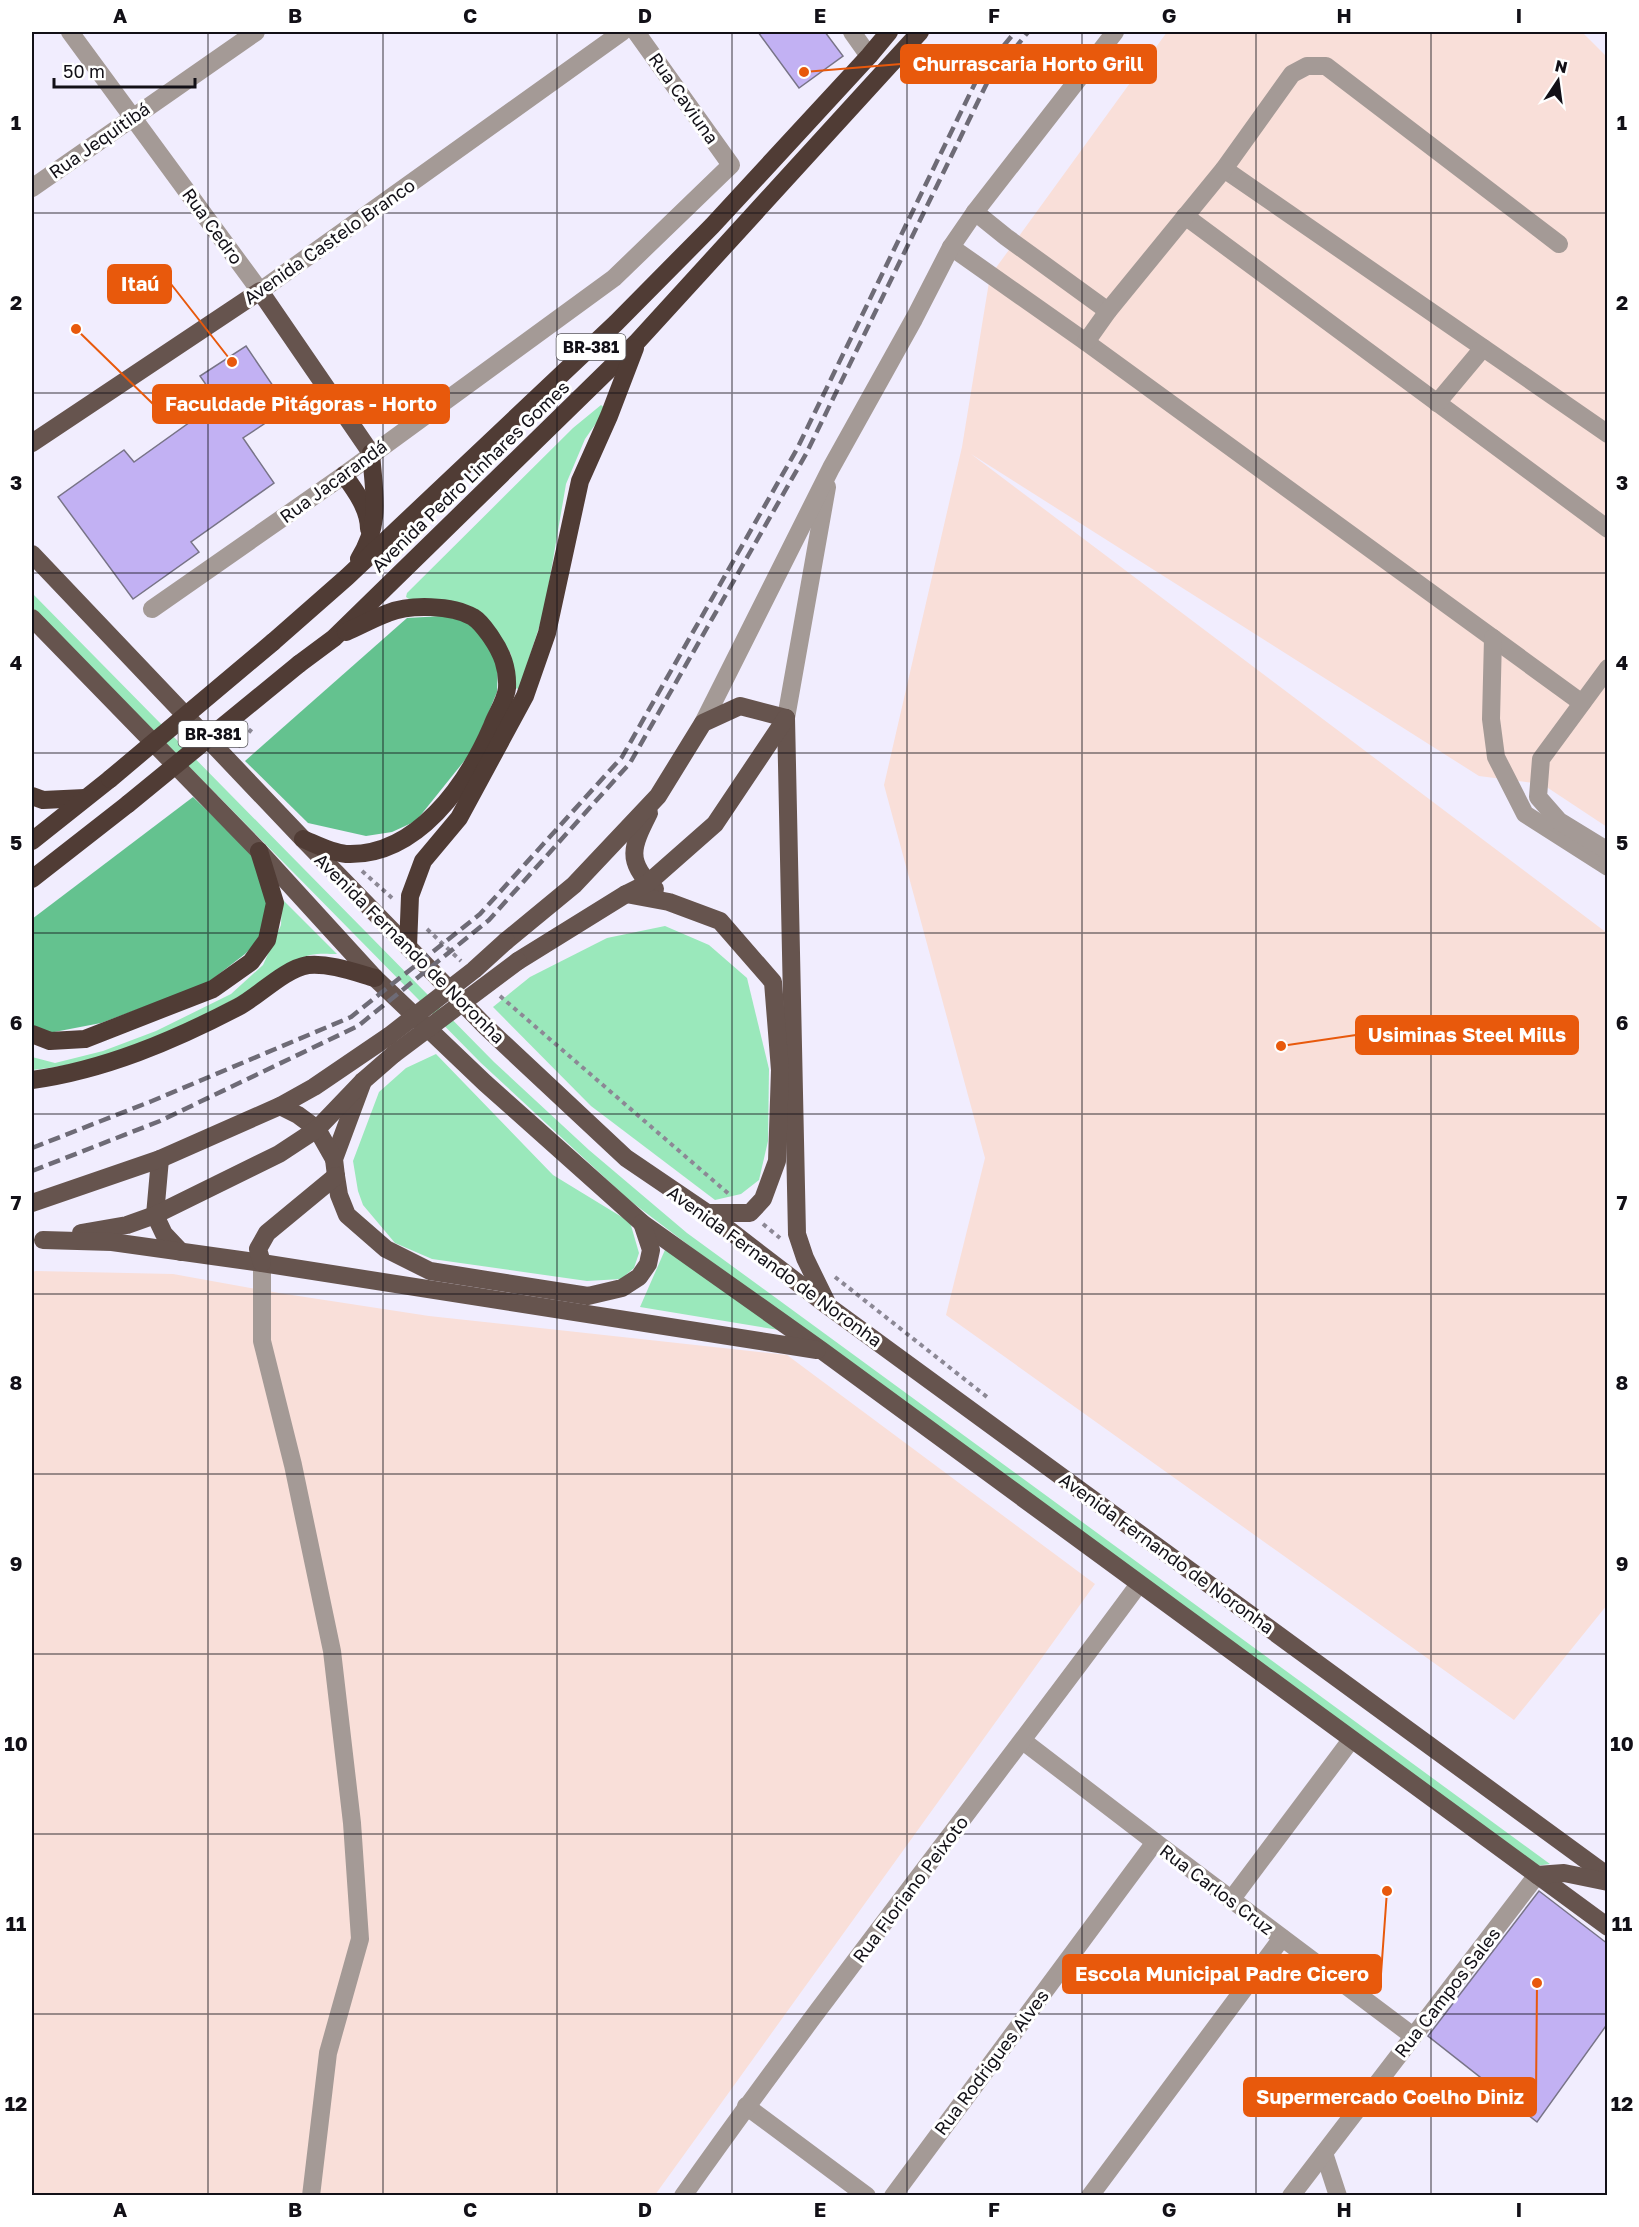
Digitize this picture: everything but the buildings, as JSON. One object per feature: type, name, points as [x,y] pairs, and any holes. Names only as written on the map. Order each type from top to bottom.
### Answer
[{"type":"highway","name":"Avenida Pedro Linhares Gomes","points":[[32,841],[110,779],[347,577],[616,322],[712,226],[889,32]]},
{"type":"highway","name":"Avenida Pedro Linhares Gomes","points":[[32,879],[334,638],[636,343],[920,32]]},
{"type":"highway","points":[[408,947],[410,896],[423,861],[459,818],[525,696],[547,633],[580,481],[609,416],[636,343]]},
{"type":"highway","points":[[347,577],[369,542],[376,514],[371,453]]},
{"type":"highway","points":[[344,475],[359,496],[366,514],[369,523],[369,542]]},
{"type":"highway","points":[[303,839],[344,854],[377,851],[415,832],[449,800],[483,747],[507,691],[502,653],[484,627],[472,617],[447,608],[418,608],[390,612],[334,638]]},
{"type":"highway","points":[[32,796],[43,800],[85,798]]},
{"type":"highway","points":[[32,1034],[50,1041],[85,1038],[213,989],[251,962],[267,940],[275,903],[259,851]]},
{"type":"highway","points":[[32,1080],[64,1075],[139,1053],[239,1007],[294,970],[306,966],[321,965],[375,978]]},
{"type":"main road","name":"Avenida Castelo Branco","points":[[32,443],[260,291]]},
{"type":"main road","name":"Rua Cedro","points":[[260,291],[371,453]]},
{"type":"main road","name":"Avenida Fernando de Noronha","points":[[32,554],[303,839],[486,1027],[626,1158],[707,1214],[1608,1876]]},
{"type":"main road","points":[[32,618],[259,851],[375,978],[493,1091],[642,1222],[821,1350],[1608,1927]]},
{"type":"main road","points":[[669,903],[648,883],[636,866],[634,843],[658,796],[703,723],[740,706],[786,718]]},
{"type":"main road","points":[[32,1203],[160,1159],[280,1106],[391,1045],[519,961],[626,894],[648,883],[715,824],[786,718]]},
{"type":"main road","points":[[786,718],[797,1234],[805,1258],[828,1305]]},
{"type":"main road","points":[[37,1241],[126,1225],[155,1215],[279,1154],[317,1129],[363,1081],[391,1045],[506,941],[574,885],[658,796]]},
{"type":"main road","points":[[626,894],[669,903],[720,921],[772,982],[780,1070],[777,1161],[763,1200],[750,1213],[707,1214]]},
{"type":"main road","points":[[262,1263],[258,1249],[267,1233],[335,1168],[363,1081]]},
{"type":"main road","points":[[280,1106],[298,1115],[317,1129],[335,1168],[339,1195],[347,1215],[386,1249],[430,1271],[588,1296],[622,1288],[639,1277],[648,1264],[651,1250],[642,1222]]},
{"type":"main road","points":[[160,1159],[155,1215],[164,1234],[181,1252]]},
{"type":"main road","points":[[37,1241],[112,1242],[262,1263],[821,1350]]},
{"type":"main road","points":[[1537,1875],[1564,1872],[1608,1882]]},
{"type":"street","name":"Rua Cedro","points":[[70,32],[260,291]]},
{"type":"street","name":"Rua Jequitibá","points":[[32,188],[256,32]]},
{"type":"street","name":"Rua Caviuna","points":[[636,32],[731,165]]},
{"type":"street","points":[[852,32],[869,56]]},
{"type":"street","points":[[703,723],[831,468],[914,319],[951,247],[975,212],[1115,32]]},
{"type":"street","name":"Avenida Castelo Branco","points":[[260,291],[614,35]]},
{"type":"street","points":[[1086,342],[1108,311],[1224,169],[1292,74],[1307,66],[1326,66],[1559,244]]},
{"type":"street","name":"Rua Jacarandá","points":[[152,609],[344,475],[371,453],[614,278],[731,165]]},
{"type":"street","points":[[1224,169],[1608,434]]},
{"type":"street","points":[[975,212],[1108,311]]},
{"type":"street","points":[[1185,216],[1608,529]]},
{"type":"street","points":[[951,247],[1086,342],[1582,703]]},
{"type":"street","points":[[1437,403],[1482,348]]},
{"type":"street","points":[[786,718],[831,468]]},
{"type":"street","points":[[1493,638],[1491,719],[1496,757],[1525,814],[1608,867]]},
{"type":"street","points":[[1608,668],[1541,759],[1538,797],[1559,821],[1608,851]]},
{"type":"street","points":[[262,1263],[262,1341],[293,1465],[332,1651],[352,1823],[360,1939],[328,2053],[311,2196]]},
{"type":"street","name":"Rua Floriano Peixoto","points":[[683,2196],[746,2106],[1023,1741],[1138,1584]]},
{"type":"street","points":[[1231,1900],[1351,1740]]},
{"type":"street","name":"Rua Carlos Cruz","points":[[1023,1741],[1413,2036]]},
{"type":"street","name":"Rua Rodrigues Alves","points":[[892,2196],[1155,1842]]},
{"type":"street","name":"Rua Campos Sales","points":[[1291,2196],[1537,1875]]},
{"type":"street","points":[[1090,2196],[1282,1938]]},
{"type":"street","points":[[746,2106],[867,2196]]},
{"type":"street","points":[[1324,2153],[1338,2196]]},
{"type":"path","points":[[234,753],[253,726]]},
{"type":"path","points":[[344,854],[462,962]]},
{"type":"path","points":[[497,993],[805,1258]]},
{"type":"path","points":[[830,1274],[856,1292],[996,1404]]},
{"type":"shaded area","points":[[1167,32],[1582,32],[1608,58],[1607,827],[1542,784],[1479,776],[971,454],[1607,933],[1607,1605],[1514,1720],[946,1315],[985,1158],[884,785],[962,447],[990,276]]},
{"type":"shaded area","points":[[32,1272],[173,1274],[429,1316],[787,1355],[1095,1584],[655,2195],[32,2196]]},
{"type":"green space","points":[[601,405],[606,409],[585,439],[566,484],[544,612],[519,689],[514,688],[511,654],[498,634],[412,601],[406,597],[407,593],[573,428]]},
{"type":"green space","points":[[32,593],[494,1062],[589,1150],[687,1233],[1550,1864],[1535,1866],[761,1300],[629,1200],[481,1063],[32,607]]},
{"type":"green space","points":[[443,616],[469,622],[486,640],[498,663],[497,692],[473,750],[416,821],[392,832],[366,836],[308,823],[245,761],[407,618]]},
{"type":"green space","points":[[193,797],[262,863],[268,904],[259,940],[245,954],[206,984],[101,1023],[49,1033],[32,1026],[32,919]]},
{"type":"green space","points":[[282,899],[337,954],[317,954],[302,958],[231,1001],[138,1044],[96,1058],[32,1070],[32,1057],[55,1063],[103,1051],[156,1031],[231,994],[263,965],[281,925]]},
{"type":"green space","points":[[665,926],[709,945],[747,978],[769,1069],[768,1141],[759,1180],[741,1194],[715,1200],[591,1106],[493,1007],[530,977],[607,938]]},
{"type":"green space","points":[[436,1054],[553,1175],[630,1222],[639,1253],[634,1268],[621,1279],[587,1281],[432,1259],[395,1243],[363,1205],[353,1161],[379,1092],[406,1068]]},
{"type":"green space","points":[[668,1243],[779,1330],[640,1307]]},
{"type":"railway","points":[[32,1148],[152,1101],[351,1017],[480,914],[622,757],[797,449],[978,77],[1015,32]]},
{"type":"railway","points":[[32,1171],[160,1121],[358,1026],[489,920],[630,763],[806,454],[987,83],[1028,32]]},
{"type":"place","name":"Churrascaria Horto Grill","points":[[804,72]]},
{"type":"place","name":"Faculdade Pitágoras - Horto","points":[[76,329]]},
{"type":"place","name":"Itaú","points":[[232,362]]},
{"type":"place","name":"Usiminas Steel Mills","points":[[1281,1046]]},
{"type":"place","name":"Escola Municipal Padre Cicero","points":[[1387,1891]]},
{"type":"place","name":"Supermercado Coelho Diniz","points":[[1537,1983]]}]
